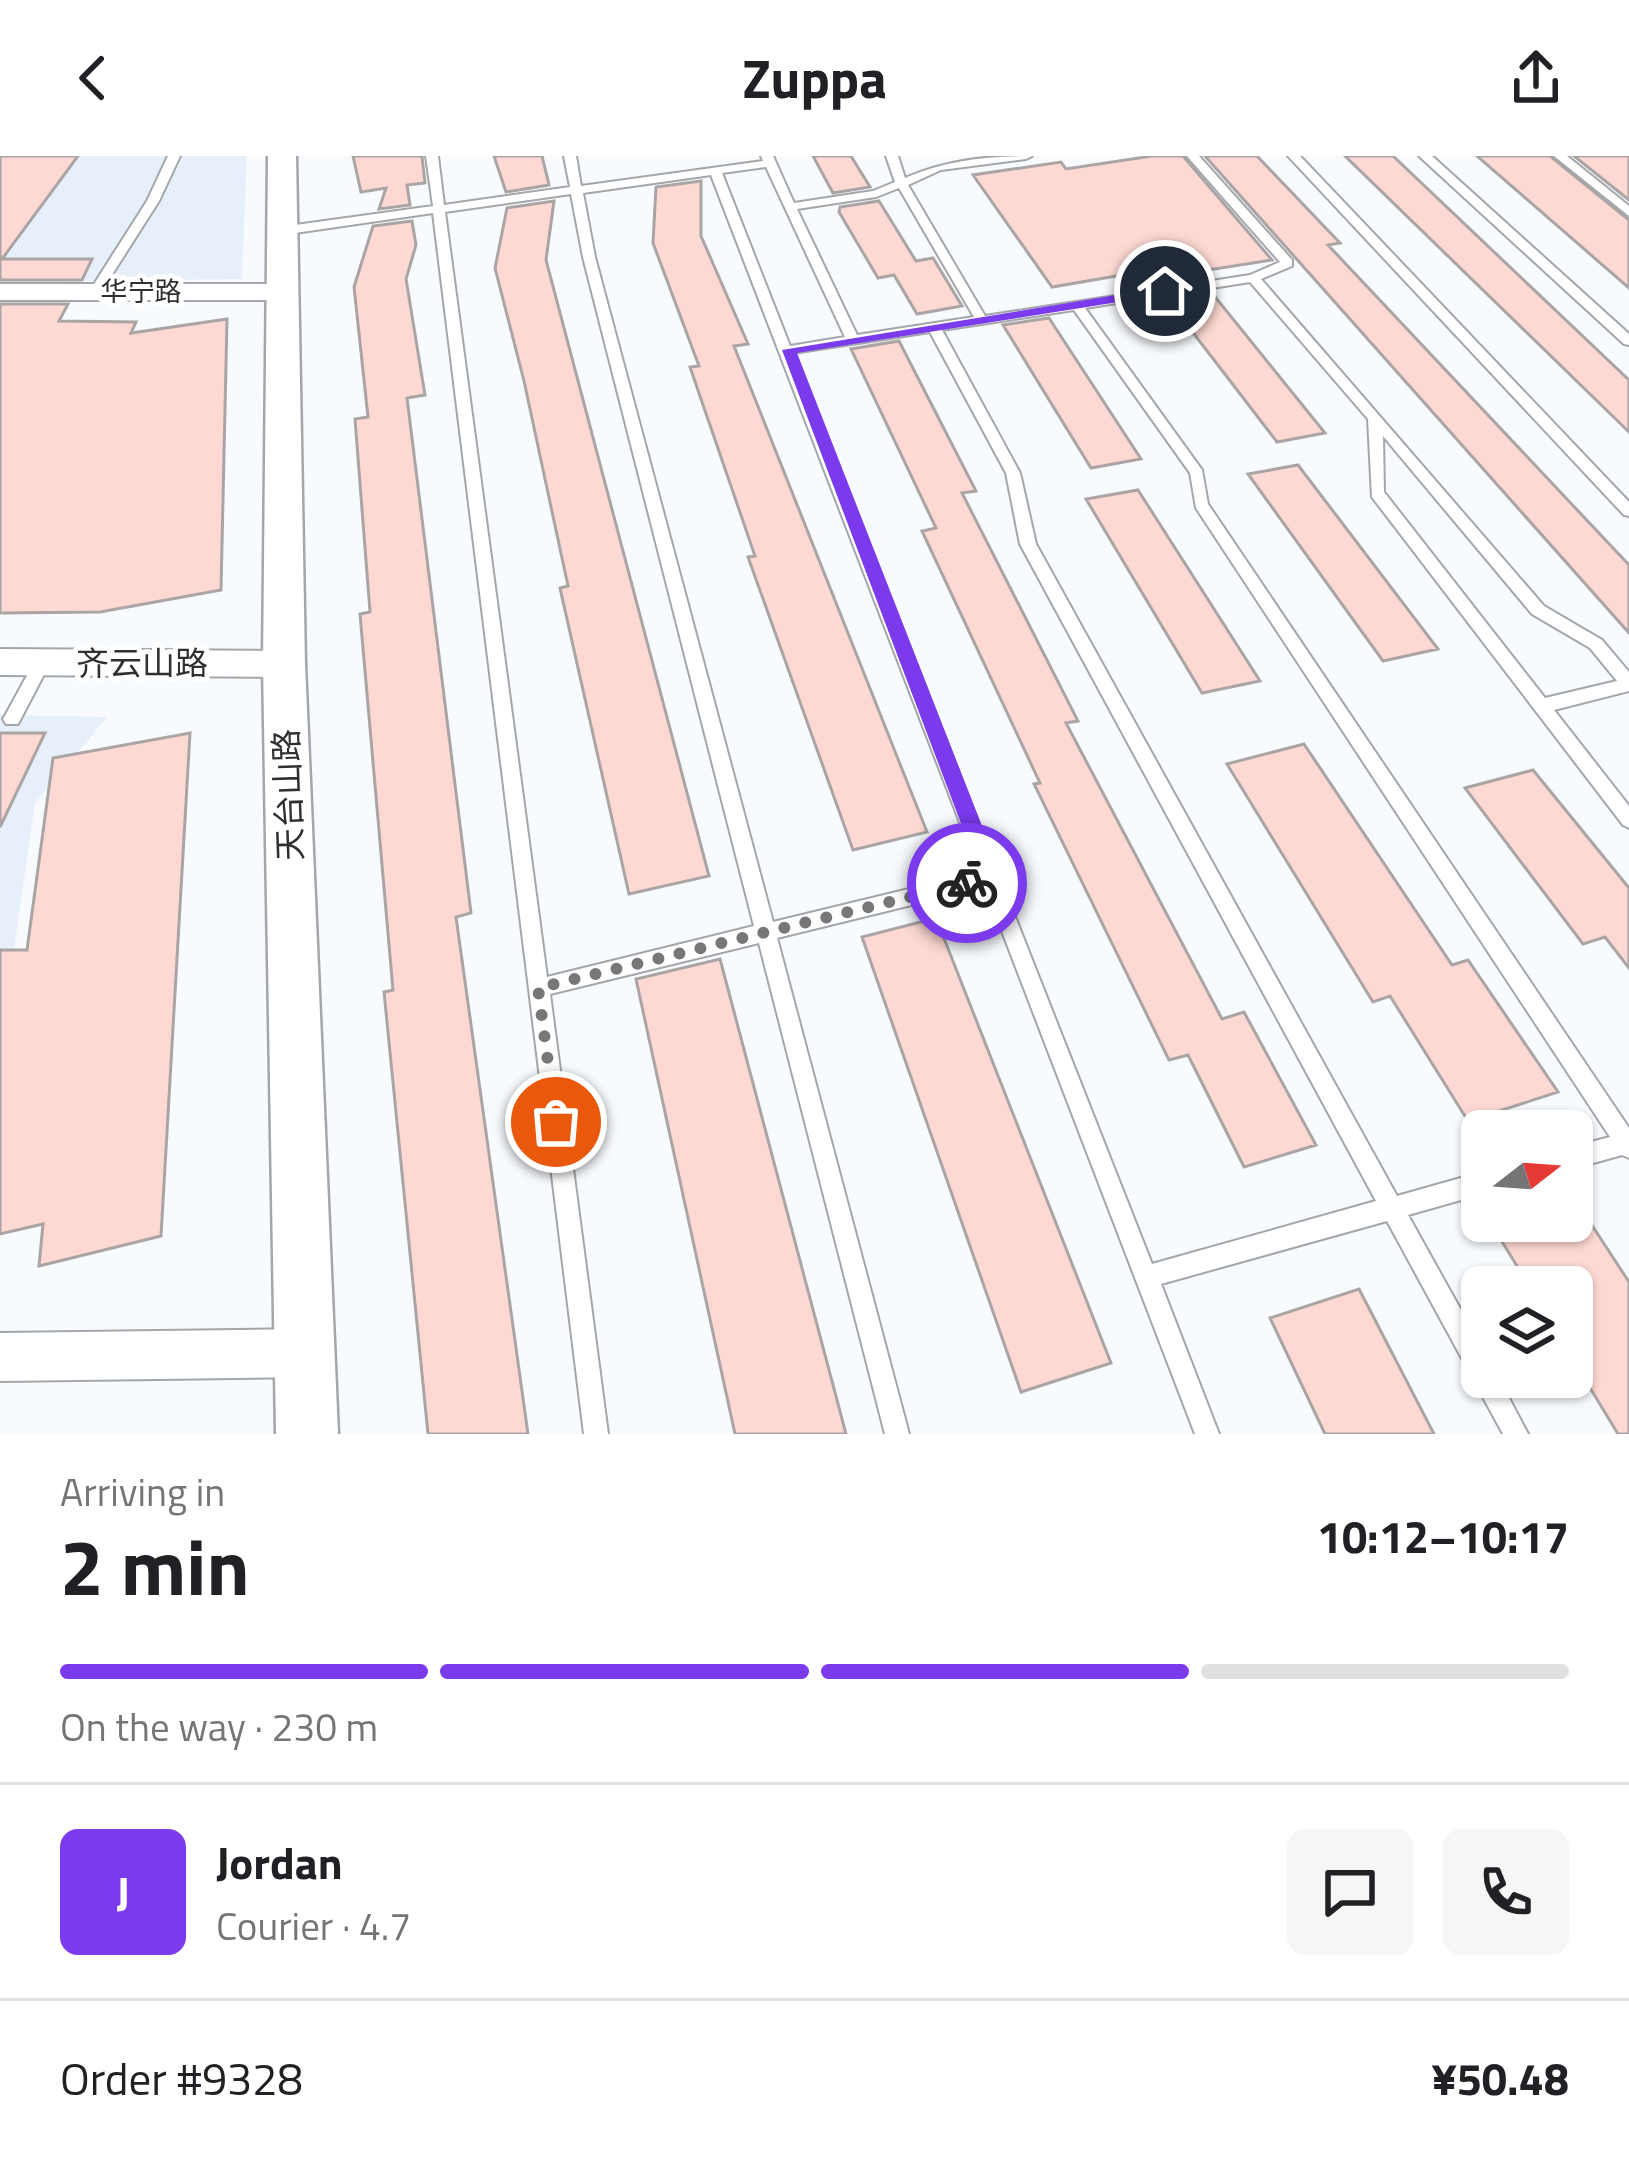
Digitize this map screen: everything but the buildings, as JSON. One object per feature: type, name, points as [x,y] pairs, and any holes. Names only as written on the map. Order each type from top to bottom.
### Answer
[{"type":"street","name":"天台山路","points":[[282,156],[284,664],[307,1434]]},
{"type":"street","name":"华宁路","points":[[0,292],[281,292]]},
{"type":"street","name":"齐云山路","points":[[0,662],[284,664]]},
{"type":"street","points":[[0,1357],[305,1353]]},
{"type":"lane","points":[[95,292],[154,201],[174,156]]},
{"type":"lane","points":[[432,156],[596,1434]]},
{"type":"lane","points":[[570,156],[580,189],[589,257],[897,1434]]},
{"type":"lane","points":[[892,156],[900,182],[981,319]]},
{"type":"lane","points":[[790,207],[876,194],[940,167],[1026,156]]},
{"type":"lane","points":[[789,350],[1253,278],[1288,263],[1193,156]]},
{"type":"lane","points":[[1294,156],[1629,511]]},
{"type":"lane","points":[[1424,156],[1629,341]]},
{"type":"lane","points":[[1560,156],[1629,212]]},
{"type":"lane","points":[[281,231],[768,159],[853,340]]},
{"type":"lane","points":[[718,165],[1207,1434]]},
{"type":"lane","points":[[1253,278],[1538,610],[1595,644],[1629,685],[1541,706]]},
{"type":"lane","points":[[1076,304],[1197,473],[1201,504],[1628,1144],[1593,1153]]},
{"type":"lane","points":[[934,327],[1013,473],[1028,544],[1461,1331]]},
{"type":"lane","points":[[1375,418],[1377,493],[1629,820]]},
{"type":"lane","points":[[12,719],[42,663]]},
{"type":"lane","points":[[538,988],[992,877]]},
{"type":"lane","points":[[1146,1277],[1461,1189]]},
{"type":"lane","points":[[1497,1398],[1516,1434]]},
{"type":"shaded area","points":[[0,156],[247,156],[242,279],[0,282]]},
{"type":"shaded area","points":[[0,715],[107,717],[35,803],[0,1046]]},
{"type":"way so far","points":[[556,1122],[538,988],[967,883]]},
{"type":"route","points":[[967,883],[992,877],[789,350],[1165,291]]}]
